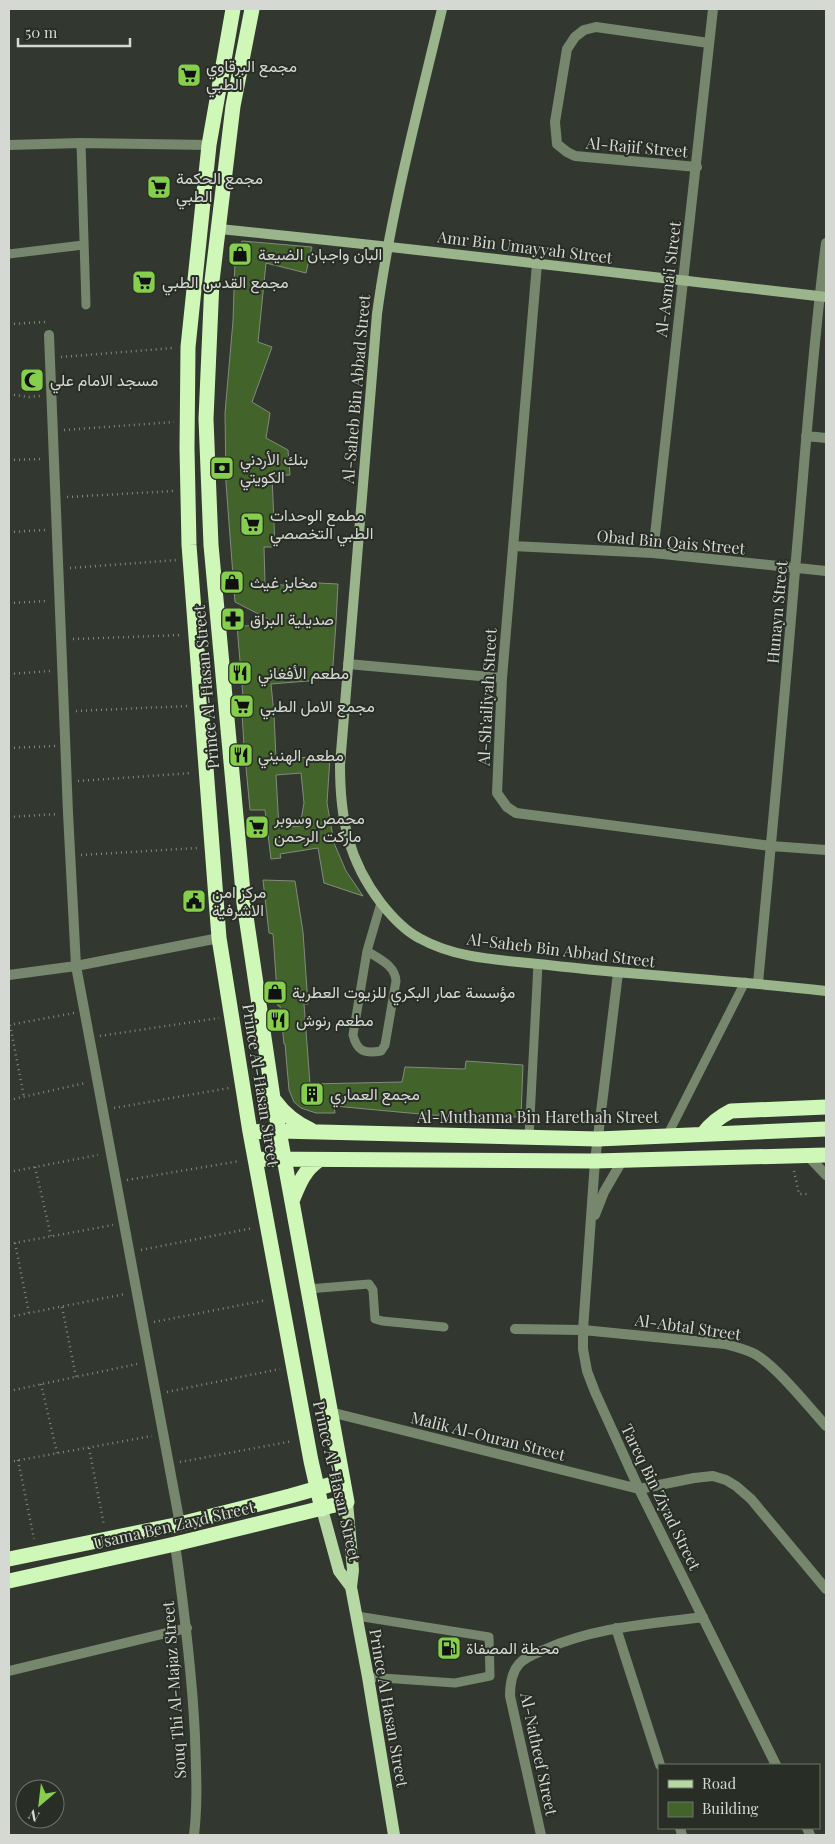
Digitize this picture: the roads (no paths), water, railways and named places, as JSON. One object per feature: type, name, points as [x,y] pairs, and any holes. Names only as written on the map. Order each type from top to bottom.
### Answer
[{"type":"highway","name":"Prince Al-Hasan Street","points":[[233,9],[209,145],[188,347],[187,421],[190,559],[219,938],[250,1132],[311,1461],[322,1509]]},
{"type":"highway","name":"Prince Al-Hasan Street","points":[[252,9],[233,106],[212,281],[206,418],[212,565],[244,904],[284,1158],[347,1502]]},
{"type":"highway","points":[[216,906],[244,904]]},
{"type":"highway","points":[[274,1098],[290,1118],[299,1125],[317,1132]]},
{"type":"highway","points":[[704,1134],[710,1124],[720,1116],[731,1111],[826,1107]]},
{"type":"highway","name":"Al-Muthanna Bin Harethah Street","points":[[250,1132],[280,1131],[598,1139],[826,1129]]},
{"type":"highway","points":[[255,1158],[622,1161],[826,1155]]},
{"type":"highway","points":[[292,1202],[304,1174],[310,1166],[319,1160]]},
{"type":"highway","points":[[290,1496],[303,1487],[309,1478],[311,1461]]},
{"type":"highway","name":"Usama Ben Zayd Street","points":[[9,1559],[180,1524],[343,1481]]},
{"type":"highway","name":"Usama Ben Zayd Street","points":[[9,1581],[175,1544],[347,1502]]},
{"type":"main road","name":"Prince Al-Hasan Street","points":[[347,1502],[353,1570],[351,1587]]},
{"type":"main road","name":"Prince Al-Hasan Street","points":[[322,1509],[339,1571],[351,1587]]},
{"type":"main road","name":"Prince Al Hasan Street","points":[[351,1587],[394,1835]]},
{"type":"street","name":"Al-Saheb Bin Abbad Street","points":[[442,9],[387,246],[377,314],[340,765],[342,810],[346,832],[356,862],[381,903],[404,928],[418,938],[433,945],[466,955],[618,973],[758,983],[826,991]]},
{"type":"street","name":"Al-Asma'i Street","points":[[653,553],[713,9]]},
{"type":"street","name":"Al-Rajif Street","points":[[697,167],[576,156],[567,152],[558,144],[555,122],[567,49],[575,37],[584,30],[596,27],[709,43]]},
{"type":"street","points":[[9,146],[81,143],[209,145]]},
{"type":"street","name":"Amr Bin Umayyah Street","points":[[219,229],[387,246],[823,296]]},
{"type":"street","name":"Hunayn Street","points":[[758,983],[796,569],[806,436],[823,296],[826,243]]},
{"type":"street","name":"Al-Sh'ailiyah Street","points":[[537,264],[502,678],[497,793],[507,807],[516,813],[771,846],[826,850]]},
{"type":"street","points":[[49,335],[65,746],[76,966],[180,1524]]},
{"type":"street","points":[[806,436],[826,438]]},
{"type":"street","name":"Obad Bin Qais Street","points":[[513,546],[653,553],[826,571]]},
{"type":"street","points":[[348,664],[502,678]]},
{"type":"street","points":[[9,975],[76,966],[219,938]]},
{"type":"street","name":"Tareq Bin Ziyad Street","points":[[618,973],[595,1161],[592,1225],[583,1330],[583,1349],[587,1371],[639,1489],[776,1764]]},
{"type":"street","points":[[808,1156],[826,1175]]},
{"type":"street","name":"Tareq Bin Ziyad Street","points":[[592,1225],[604,1192],[622,1161]]},
{"type":"street","name":"Al-Abtal Street","points":[[515,1329],[583,1330],[725,1344],[743,1349],[769,1364],[826,1426]]},
{"type":"street","name":"Malik Al-Ouran Street","points":[[330,1412],[639,1489]]},
{"type":"street","points":[[639,1489],[713,1476],[731,1483],[751,1499],[826,1589]]},
{"type":"street","name":"Souq Thi Al-Majaz Street","points":[[175,1544],[187,1628],[197,1785],[194,1835]]},
{"type":"street","name":"Al-Natheef Street","points":[[541,1835],[510,1696],[510,1680],[519,1664],[531,1656],[565,1640],[616,1628],[703,1617]]},
{"type":"street","points":[[9,1671],[187,1628]]},
{"type":"street","points":[[616,1628],[660,1764]]},
{"type":"lane","points":[[81,143],[86,305]]},
{"type":"lane","points":[[9,254],[83,245]]},
{"type":"lane","points":[[367,951],[396,972],[385,1045],[380,1052],[372,1053],[362,1051],[356,1045],[353,1035],[367,951],[381,903]]},
{"type":"lane","points":[[529,1137],[538,964]]},
{"type":"lane","points":[[667,1136],[745,982]]},
{"type":"lane","points":[[308,1289],[369,1284],[373,1290],[375,1319],[444,1327]]},
{"type":"lane","points":[[356,1616],[489,1637],[490,1676],[455,1683],[368,1677]]},
{"type":"place","name":"مجمع البرقاوي الطبي","points":[[189,75]]},
{"type":"place","name":"مجمع الحكمة الطبي","points":[[159,187]]},
{"type":"place","name":"البان واجبان الضيعة","points":[[240,254]]},
{"type":"place","name":"مجمع القدس الطبي","points":[[144,282]]},
{"type":"place","name":"مسجد الامام علي","points":[[32,380]]},
{"type":"place","name":"بنك الأردني الكويتي","points":[[222,468]]},
{"type":"place","name":"مطمع الوحدات الطبي التخصصي","points":[[252,524]]},
{"type":"place","name":"مخابز غيث","points":[[232,582]]},
{"type":"place","name":"صديلية البراق","points":[[233,619]]},
{"type":"place","name":"مطعم الأفغاني","points":[[240,673]]},
{"type":"place","name":"مجمع الامل الطبي","points":[[242,706]]},
{"type":"place","name":"مطعم الهنيني","points":[[241,755]]},
{"type":"place","name":"محمص وسوبر ماركت الرحمن","points":[[257,827]]},
{"type":"place","name":"مركز امن الاشرفية","points":[[194,901]]},
{"type":"place","name":"مؤسسة عمار البكري للزيوت العطرية","points":[[275,992]]},
{"type":"place","name":"مطعم رنوش","points":[[278,1020]]},
{"type":"place","name":"مجمع العماري","points":[[312,1094]]},
{"type":"place","name":"محطة المصفاة","points":[[449,1648]]}]
